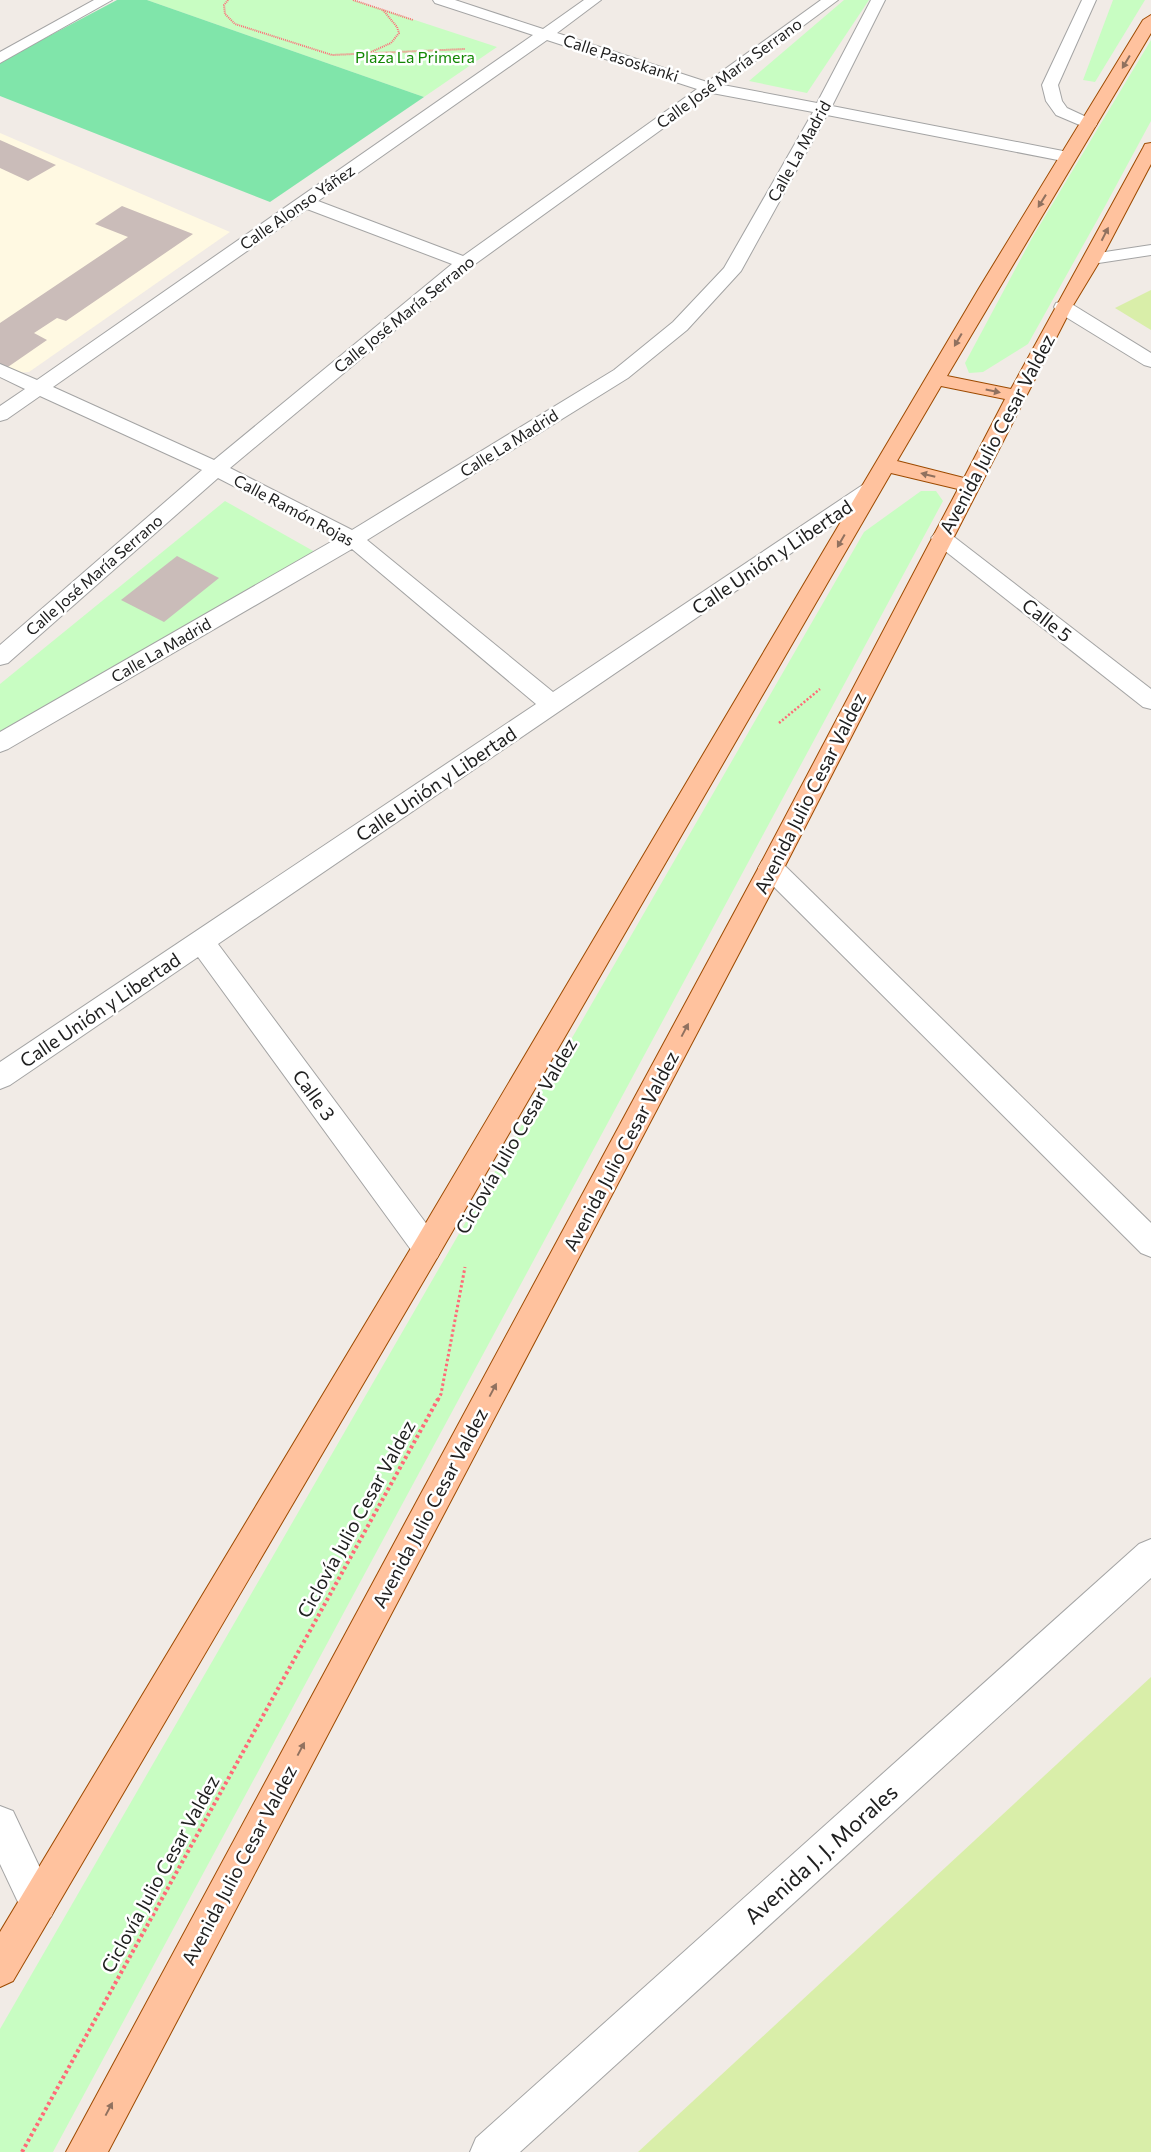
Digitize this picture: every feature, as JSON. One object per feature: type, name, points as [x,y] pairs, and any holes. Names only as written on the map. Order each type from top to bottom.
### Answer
[{"type":"main road","points":[[0,1968],[427,1248],[935,379],[1151,20]]},
{"type":"main road","name":"Avenida Julio Cesar Valdez","points":[[86,2152],[771,868],[1063,307],[1092,259],[1151,148]]},
{"type":"main road","points":[[935,379],[1017,396]]},
{"type":"main road","points":[[886,465],[970,486]]},
{"type":"street","points":[[0,58],[105,0]]},
{"type":"street","name":"Calle Pasoskanki","points":[[440,0],[547,33],[708,87],[1068,157]]},
{"type":"street","name":"Calle Alonso Yáñez","points":[[0,415],[594,0]]},
{"type":"street","name":"Calle José María Serrano","points":[[0,657],[216,469],[465,263],[831,0]]},
{"type":"street","name":"Calle La Madrid","points":[[0,743],[353,539],[621,374],[680,326],[732,271],[822,110],[878,0]]},
{"type":"street","points":[[1088,124],[1070,118],[1058,109],[1051,100],[1050,85],[1089,0]]},
{"type":"street","points":[[305,202],[465,263]]},
{"type":"street","points":[[1092,259],[1151,250]]},
{"type":"street","points":[[1063,307],[1151,362]]},
{"type":"street","name":"Calle Ramón Rojas","points":[[0,370],[216,469],[353,539],[553,706]]},
{"type":"street","name":"Calle Unión y Libertad","points":[[0,1077],[553,706],[872,489]]},
{"type":"street","name":"Calle 5","points":[[942,538],[1151,701]]},
{"type":"street","points":[[771,868],[1151,1244]]},
{"type":"street","name":"Calle 3","points":[[202,942],[427,1248]]},
{"type":"street","name":"Avenida J. J. Morales","points":[[490,2152],[1151,1556]]},
{"type":"street","points":[[0,1824],[38,1904]]},
{"type":"path","points":[[228,0],[224,5],[226,14],[235,24],[332,55],[497,48],[517,53]]},
{"type":"path","points":[[366,53],[384,48],[395,40],[399,33],[397,27],[382,9]]},
{"type":"path","points":[[772,729],[826,685]]},
{"type":"path","name":"Ciclovía Julio Cesar Valdez","points":[[22,2152],[442,1394],[465,1264]]},
{"type":"shaded area","points":[[0,133],[230,232],[29,372],[13,373],[0,367]]},
{"type":"green space","points":[[117,0],[147,0],[424,97],[270,202],[0,96],[0,62]]},
{"type":"green space","name":"Plaza La Primera","points":[[147,0],[354,0],[497,47],[424,97]]},
{"type":"green space","points":[[844,0],[869,0],[807,93],[749,81]]},
{"type":"green space","points":[[1113,0],[1145,0],[1095,82],[1083,80]]},
{"type":"green space","points":[[1151,40],[1151,121],[1104,208],[1028,344],[983,372],[969,373],[965,363],[1032,238]]},
{"type":"green space","points":[[1151,290],[1151,330],[1115,308]]},
{"type":"green space","points":[[921,491],[936,491],[943,501],[53,2152],[0,2152],[0,2029],[864,532]]},
{"type":"green space","points":[[225,501],[315,552],[0,735],[0,684]]},
{"type":"green space","points":[[1151,1677],[1151,2152],[638,2152]]},
{"type":"building","points":[[0,140],[56,165],[28,181],[0,168]]},
{"type":"building","points":[[122,206],[193,234],[66,321],[57,318],[34,333],[47,340],[5,369],[0,367],[0,323],[128,237],[95,224]]},
{"type":"building","points":[[177,556],[219,578],[164,622],[121,600]]}]
